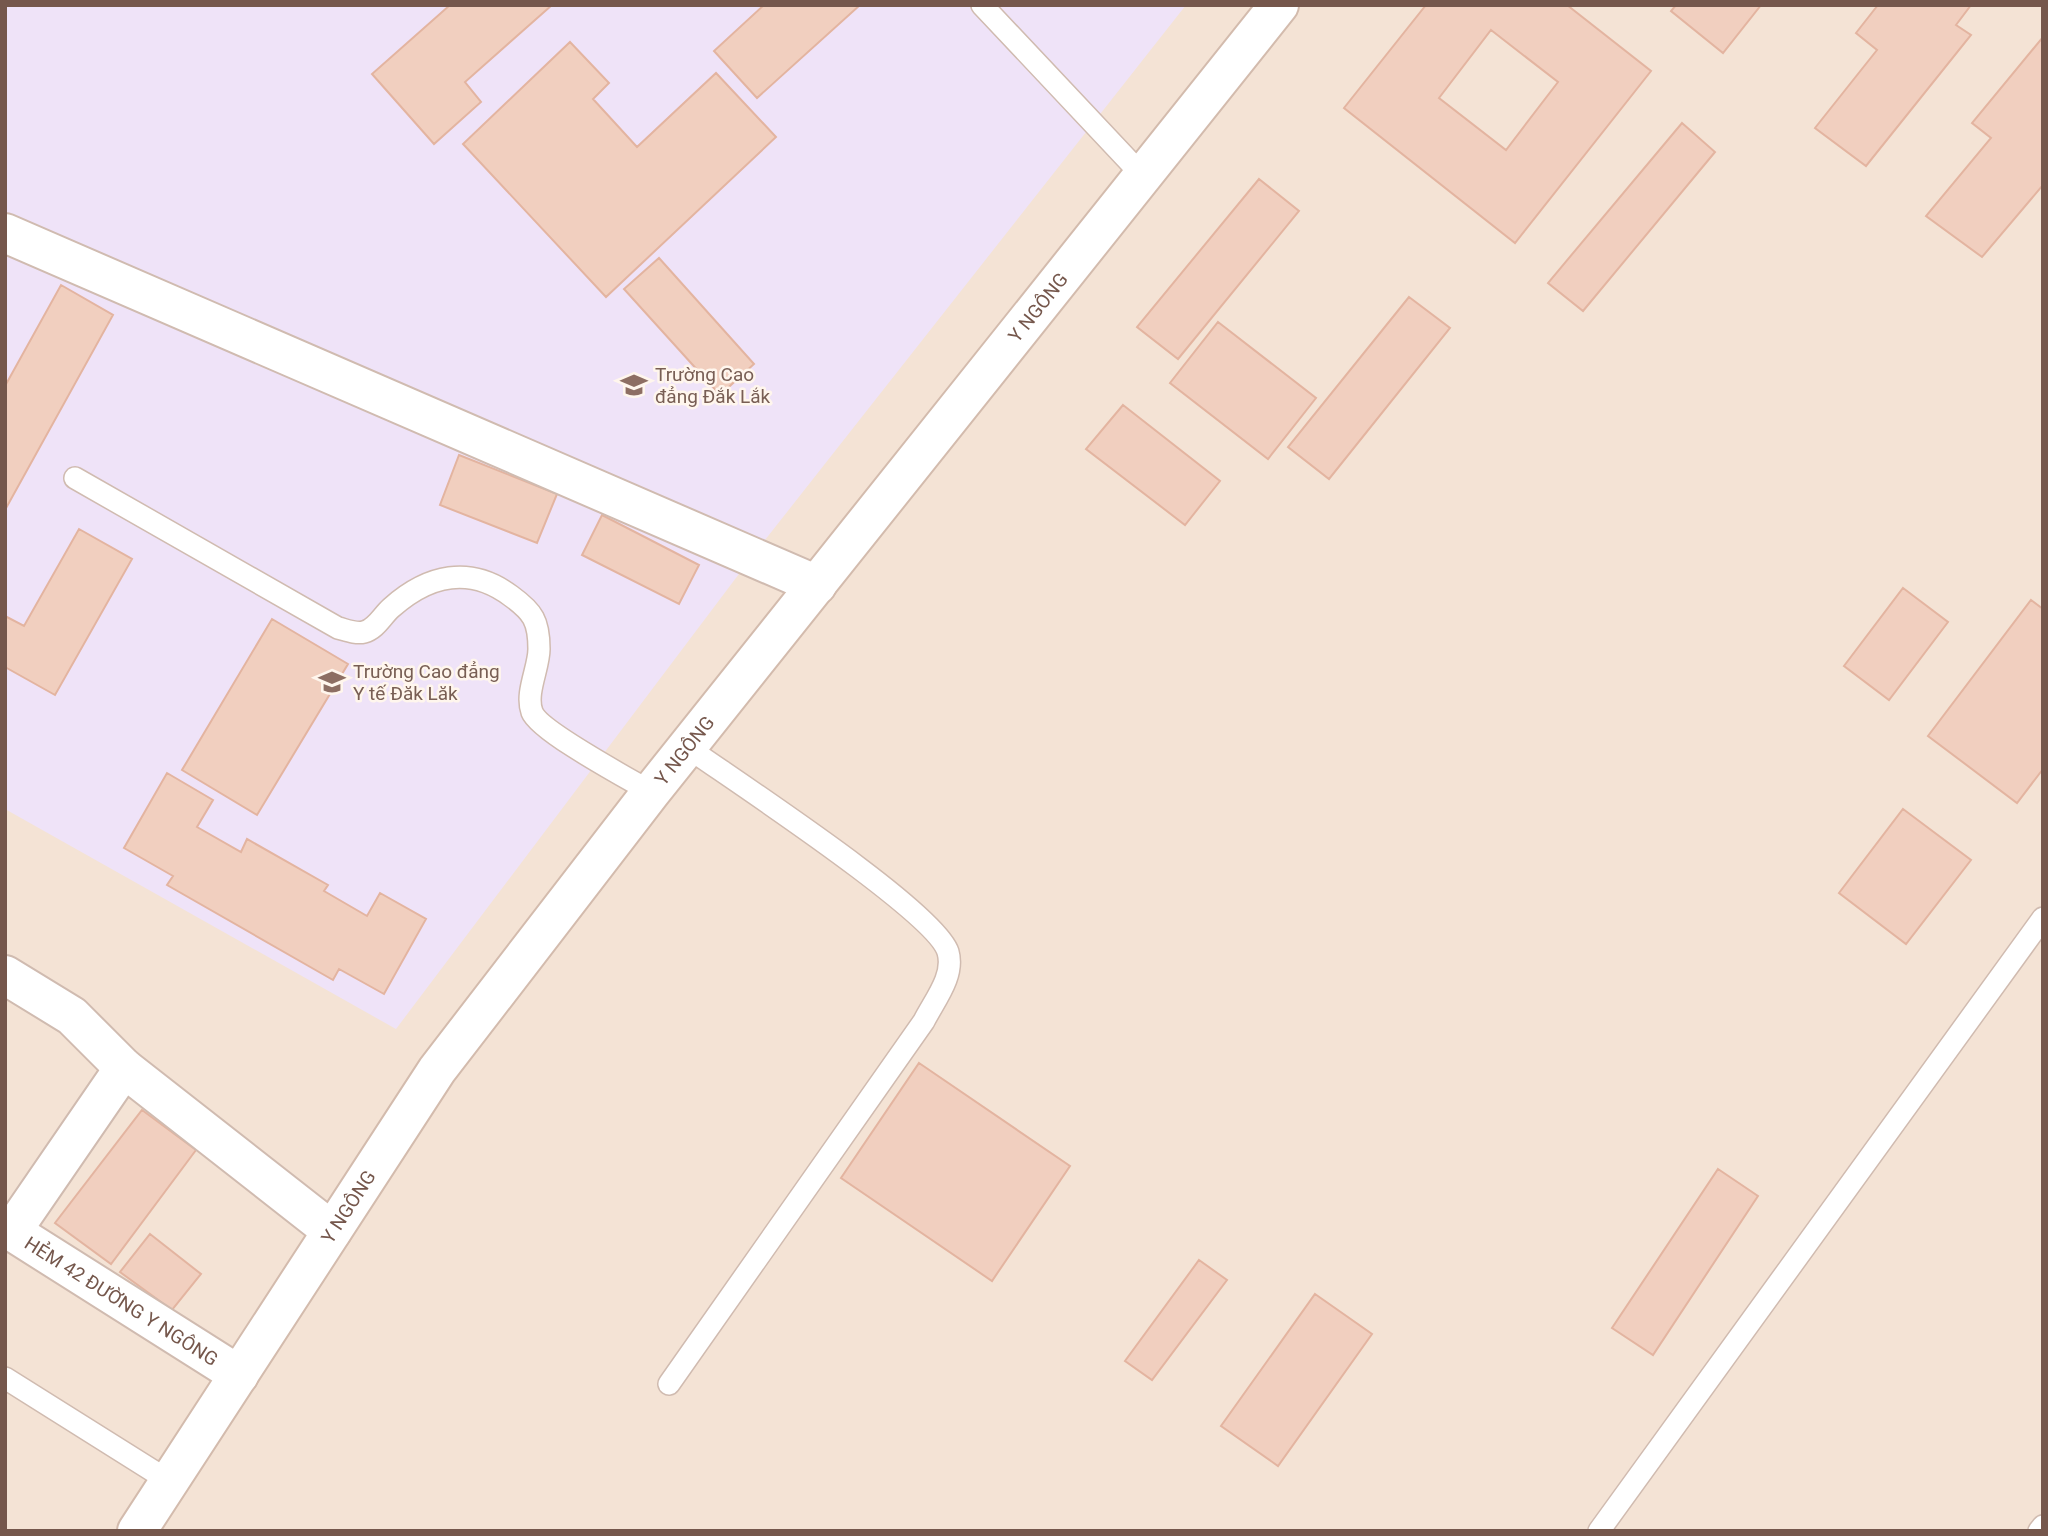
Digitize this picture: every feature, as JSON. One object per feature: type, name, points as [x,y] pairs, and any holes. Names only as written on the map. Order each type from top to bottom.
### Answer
[{"type":"street","name":"Y NGÔNG","points":[[137,1531],[437,1070],[651,792],[1279,5]]},
{"type":"street","points":[[5,233],[817,585]]},
{"type":"street","points":[[5,975],[72,1016],[124,1068],[332,1231]]},
{"type":"street","points":[[8,1229],[124,1068]]},
{"type":"street","name":"HẺM 42 ĐƯỜNG Y NGÔNG","points":[[8,1229],[239,1375]]},
{"type":"lane","points":[[982,5],[1143,176]]},
{"type":"lane","points":[[75,478],[338,628],[360,633],[371,629],[391,608],[426,584],[464,575],[496,585],[526,607],[539,627],[539,663],[531,693],[532,712],[545,728],[651,792]]},
{"type":"lane","points":[[669,1384],[924,1021],[948,975],[949,960],[942,938],[880,883],[687,747]]},
{"type":"lane","points":[[1599,1531],[2043,918]]},
{"type":"lane","points":[[5,1378],[169,1481]]},
{"type":"lane","points":[[2039,1531],[2043,1526]]},
{"type":"shaded area","points":[[5,5],[2043,5],[2043,1531],[5,1531]]},
{"type":"shaded area","points":[[5,5],[1186,5],[754,554],[396,1029],[5,809]]},
{"type":"building","points":[[450,5],[552,5],[465,82],[481,102],[434,144],[372,74]]},
{"type":"building","points":[[764,5],[860,5],[757,98],[714,51]]},
{"type":"building","points":[[1426,5],[1567,5],[1651,71],[1515,243],[1344,108]],"holes":[[[1491,30],[1558,82],[1506,150],[1439,98]]]},
{"type":"building","points":[[1676,5],[1761,5],[1723,53],[1671,11]]},
{"type":"building","points":[[1878,5],[1971,5],[1956,25],[1971,35],[1866,166],[1815,128],[1877,50],[1856,33]]},
{"type":"building","points":[[2043,37],[2043,185],[1982,257],[1926,216],[1991,138],[1972,123]]},
{"type":"building","points":[[570,42],[609,83],[593,99],[637,147],[716,73],[776,137],[606,297],[463,144]]},
{"type":"building","points":[[1682,123],[1715,152],[1583,311],[1548,283]]},
{"type":"building","points":[[1259,179],[1299,211],[1178,359],[1137,327]]},
{"type":"building","points":[[659,258],[754,364],[720,395],[624,289]]},
{"type":"building","points":[[61,285],[113,315],[5,510],[5,386]]},
{"type":"building","points":[[1409,297],[1450,328],[1329,479],[1288,447]]},
{"type":"building","points":[[1218,322],[1316,398],[1268,459],[1170,383]]},
{"type":"building","points":[[1123,405],[1220,481],[1185,525],[1086,449]]},
{"type":"building","points":[[459,455],[557,494],[537,543],[440,505]]},
{"type":"building","points":[[602,515],[699,565],[679,604],[582,555]]},
{"type":"building","points":[[79,529],[132,559],[55,695],[5,667],[5,616],[24,626]]},
{"type":"building","points":[[1903,588],[1948,622],[1889,700],[1844,666]]},
{"type":"building","points":[[2031,600],[2043,609],[2043,769],[2017,803],[1928,736]]},
{"type":"building","points":[[272,619],[348,664],[257,815],[182,770]]},
{"type":"building","points":[[167,773],[213,800],[197,827],[241,852],[247,839],[328,885],[324,891],[367,916],[380,893],[426,919],[384,994],[339,969],[333,980],[167,885],[173,876],[124,848]]},
{"type":"building","points":[[1903,809],[1971,860],[1906,944],[1839,893]]},
{"type":"building","points":[[919,1063],[1070,1166],[992,1281],[841,1178]]},
{"type":"building","points":[[142,1110],[196,1150],[111,1264],[55,1223]]},
{"type":"building","points":[[1718,1169],[1758,1196],[1653,1355],[1612,1328]]},
{"type":"building","points":[[150,1234],[201,1274],[172,1310],[120,1272]]},
{"type":"building","points":[[1199,1260],[1227,1280],[1152,1380],[1125,1361]]},
{"type":"building","points":[[1315,1294],[1372,1334],[1278,1466],[1221,1426]]},
{"type":"place","name":"Trường Cao đẳng Đắk Lắk","points":[[634,385]]},
{"type":"place","name":"Trường Cao đẳng Y tế Đăk Lăk","points":[[332,682]]}]
